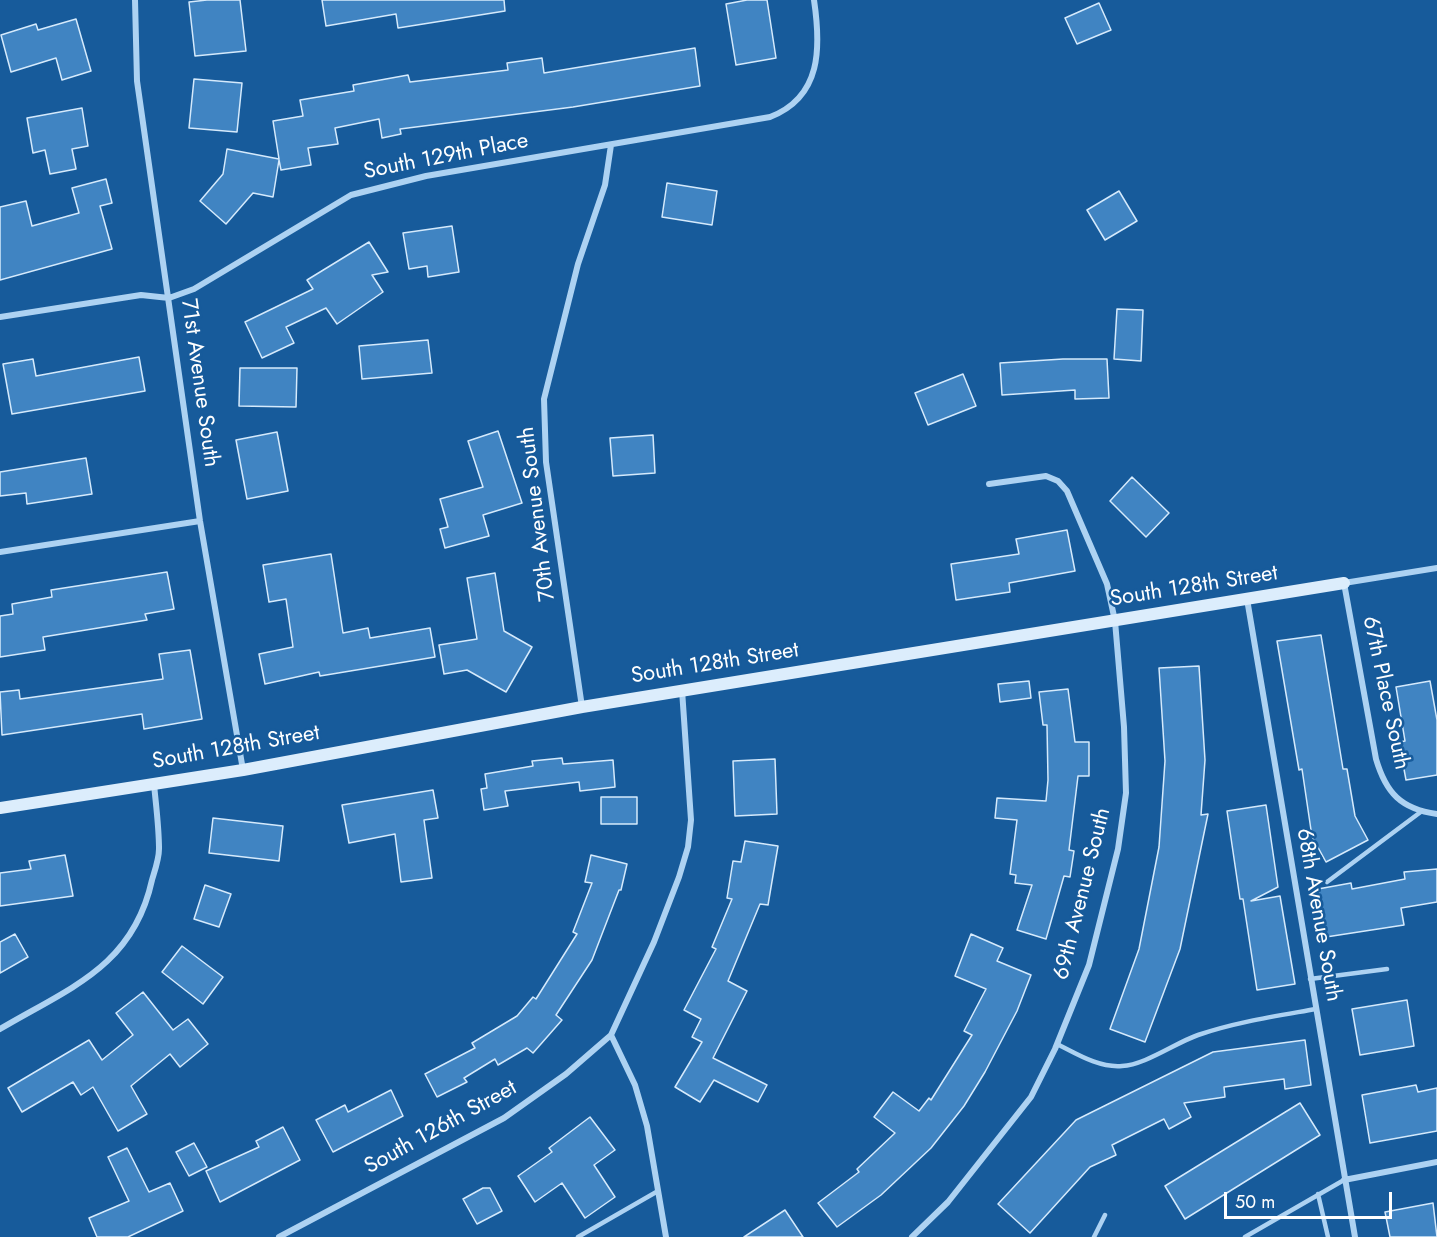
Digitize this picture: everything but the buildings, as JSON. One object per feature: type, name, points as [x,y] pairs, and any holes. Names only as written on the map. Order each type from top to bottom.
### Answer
[{"type":"street","name":"71st Avenue South","points":[[135,0],[137,81],[200,521],[243,770]]},
{"type":"street","name":"South 129th Place","points":[[0,317],[141,295],[169,298],[194,289],[351,195],[426,176],[770,117],[783,112],[796,103],[806,90],[816,64],[818,26],[814,0]]},
{"type":"street","name":"70th Avenue South","points":[[582,707],[546,462],[544,399],[578,264],[605,184],[611,145]]},
{"type":"street","name":"69th Avenue South","points":[[912,1237],[948,1202],[998,1142],[1031,1097],[1057,1044],[1089,965],[1118,849],[1124,804],[1124,727],[1116,621],[1107,584],[1067,491],[1058,482],[1046,476],[989,484]]},
{"type":"street","points":[[0,552],[200,521]]},
{"type":"street","name":"South 128th Street","points":[[0,808],[243,770],[682,690],[1437,568]]},
{"type":"street","name":"67th Place South","points":[[1344,583],[1376,759],[1382,778],[1395,796],[1410,807],[1422,812],[1437,814]]},
{"type":"street","name":"68th Avenue South","points":[[1247,599],[1355,1237]]},
{"type":"street","points":[[666,1237],[647,1126],[638,1095],[611,1035],[654,942],[688,847],[691,820],[682,690]]},
{"type":"street","points":[[0,1029],[94,974],[114,957],[129,937],[148,897],[159,851],[154,784]]},
{"type":"street","name":"South 126th Street","points":[[279,1237],[504,1118],[566,1074],[611,1035]]},
{"type":"street","points":[[1344,1180],[1437,1162]]},
{"type":"lane","points":[[1327,882],[1422,812]]},
{"type":"lane","points":[[1310,979],[1387,969]]},
{"type":"lane","points":[[1057,1044],[1099,1064],[1120,1066],[1136,1064],[1199,1035],[1261,1019],[1316,1009]]},
{"type":"lane","points":[[1245,1237],[1344,1180]]},
{"type":"lane","points":[[578,1237],[658,1191]]},
{"type":"lane","points":[[1318,1194],[1328,1237]]},
{"type":"lane","points":[[1094,1237],[1105,1215]]}]
